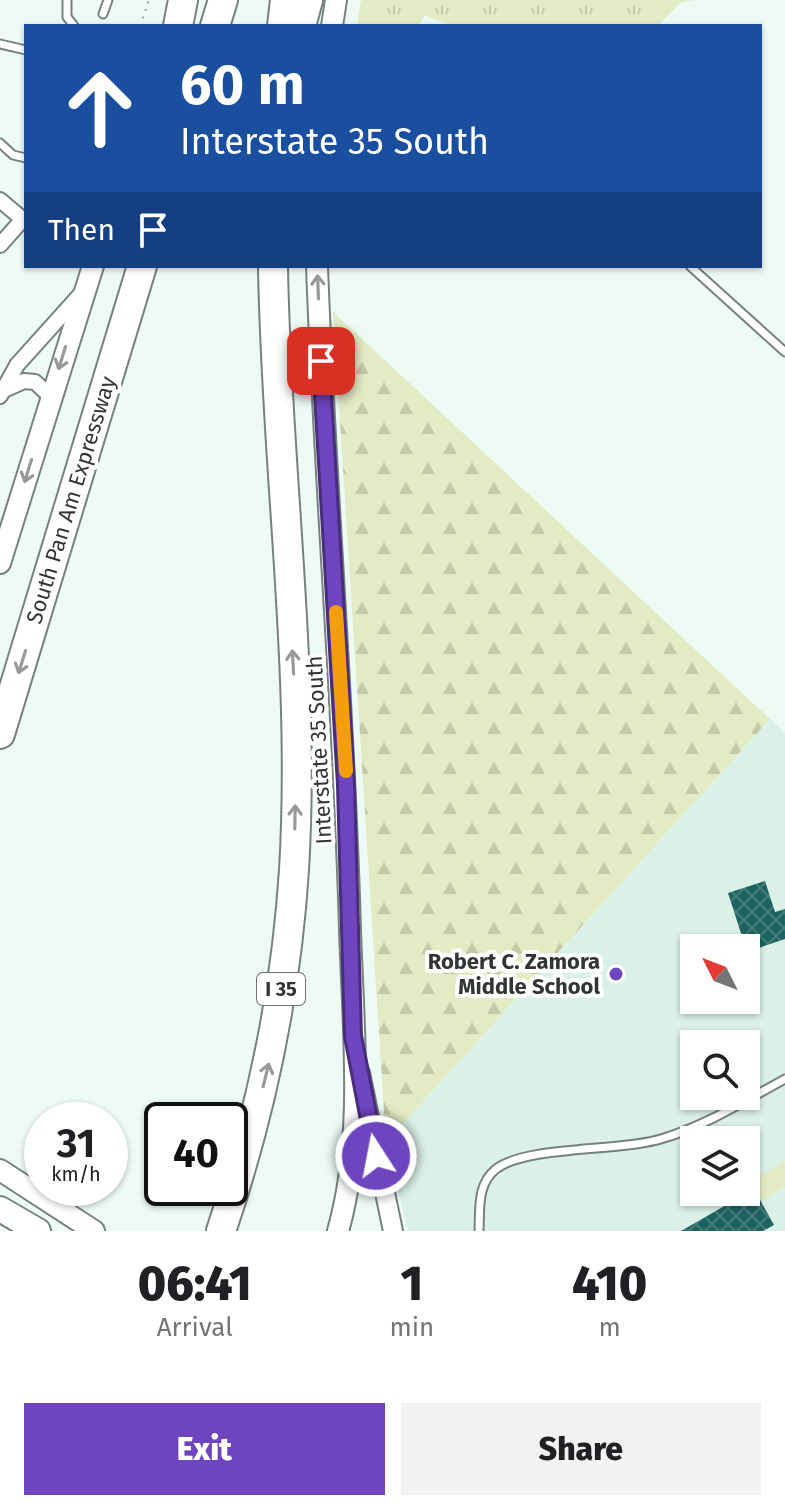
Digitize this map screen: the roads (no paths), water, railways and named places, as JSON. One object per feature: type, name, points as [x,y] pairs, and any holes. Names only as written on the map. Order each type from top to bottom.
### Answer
[{"type":"highway","points":[[178,24],[183,0]]},
{"type":"highway","points":[[216,24],[223,0]]},
{"type":"highway","points":[[282,24],[285,0]]},
{"type":"highway","points":[[302,24],[308,0]]},
{"type":"highway","points":[[96,417],[110,326],[124,268]]},
{"type":"highway","name":"South Pan Am Expressway","points":[[0,734],[141,268]]},
{"type":"highway","name":"I 35","points":[[221,1231],[272,1051],[291,905],[296,740],[273,268]]},
{"type":"main road","points":[[167,24],[173,0]]},
{"type":"main road","points":[[332,24],[336,0]]},
{"type":"main road","points":[[0,563],[92,268]]},
{"type":"main road","name":"Interstate 35 South","points":[[317,268],[346,785],[353,1036],[353,1139],[346,1203],[338,1231]]},
{"type":"main road","points":[[0,1170],[94,1231]]},
{"type":"main road","points":[[0,1209],[38,1231]]},
{"type":"street","points":[[0,200],[24,221],[0,245]]},
{"type":"street","points":[[3,393],[17,365],[83,292]]},
{"type":"street","points":[[3,393],[24,381],[35,382],[51,397]]},
{"type":"street","points":[[353,1036],[393,1231]]},
{"type":"lane","points":[[67,0],[67,17],[72,24]]},
{"type":"lane","points":[[103,14],[108,0]]},
{"type":"lane","points":[[0,44],[24,50]]},
{"type":"lane","points":[[0,143],[13,155],[24,158]]},
{"type":"lane","points":[[692,268],[785,352]]},
{"type":"lane","points":[[479,1231],[480,1193],[488,1177],[510,1161],[661,1140],[698,1126],[785,1079]]},
{"type":"place","name":"Robert C. Zamora Middle School","points":[[616,974]]}]
